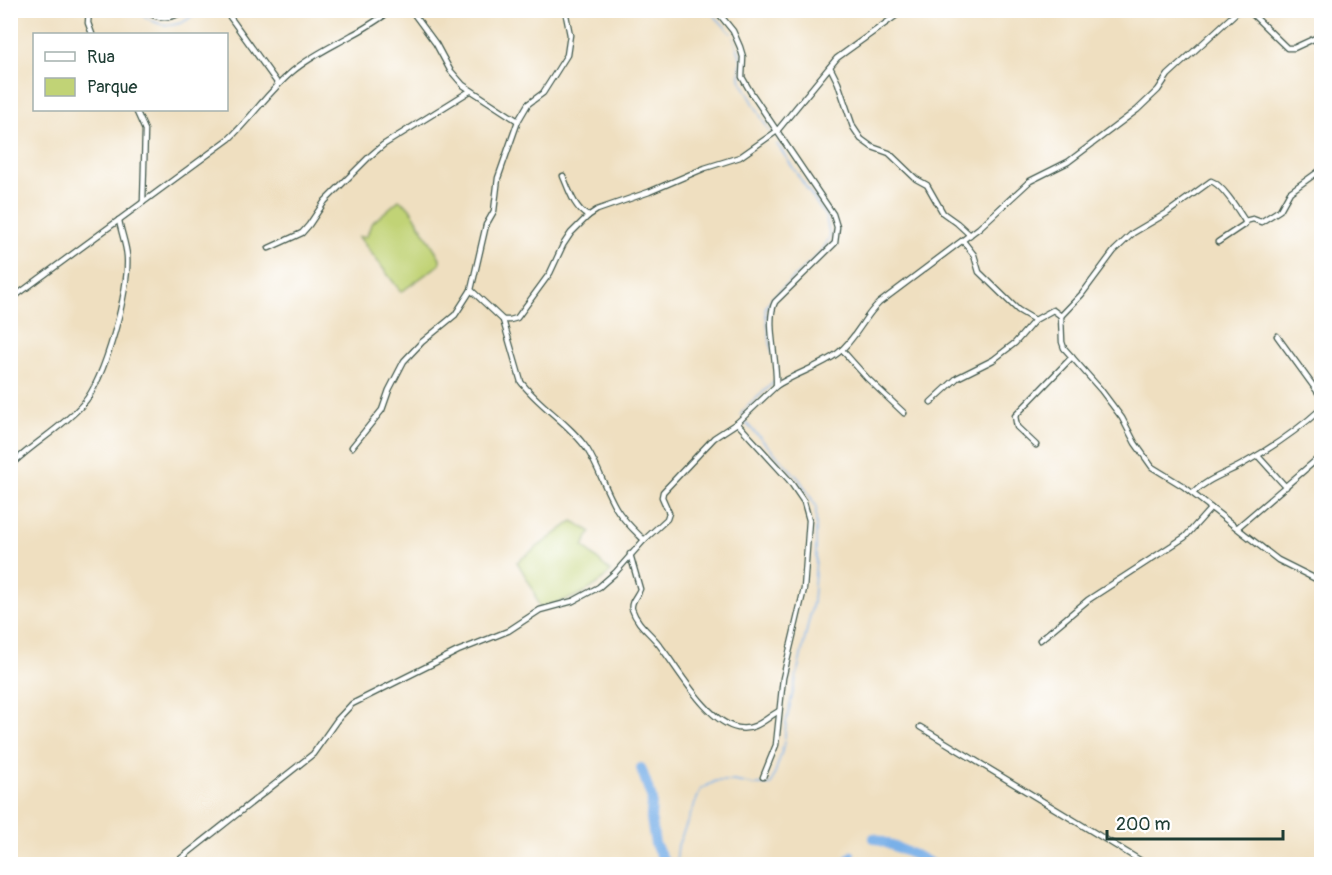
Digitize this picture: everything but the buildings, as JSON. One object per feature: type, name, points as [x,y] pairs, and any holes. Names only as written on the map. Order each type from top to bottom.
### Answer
[{"type":"street","points":[[89,10],[88,23],[92,33]]},
{"type":"street","points":[[144,10],[154,17],[168,18],[185,10]]},
{"type":"street","points":[[225,10],[278,84]]},
{"type":"street","points":[[10,300],[229,139],[278,84],[321,50],[354,34],[392,10]]},
{"type":"street","points":[[411,10],[436,44],[450,70],[470,91],[518,121]]},
{"type":"street","points":[[352,447],[382,410],[389,390],[404,361],[422,342],[455,315],[471,290],[486,225],[494,211],[498,178],[518,121],[528,104],[543,93],[555,77],[567,55],[570,35],[566,10]]},
{"type":"street","points":[[716,10],[733,31],[740,47],[743,57],[742,77],[833,214],[837,236],[828,253],[800,276],[774,302],[771,309],[770,319],[777,368],[776,386]]},
{"type":"street","points":[[503,320],[517,318],[550,273],[571,233],[588,216],[597,210],[740,157],[777,131],[847,50],[904,10]]},
{"type":"street","points":[[174,864],[313,754],[337,720],[352,704],[458,651],[508,631],[540,610],[573,601],[599,587],[668,516],[662,498],[663,492],[714,438],[737,423],[776,386],[791,376],[824,362],[842,350],[867,314],[879,303],[963,241],[1030,181],[1068,162],[1137,110],[1158,90],[1168,75],[1239,10]]},
{"type":"street","points":[[1248,10],[1290,49],[1322,35]]},
{"type":"street","points":[[830,67],[838,82],[853,128],[861,139],[889,153],[916,179],[927,185],[943,213],[957,222],[970,235]]},
{"type":"street","points":[[269,248],[302,233],[324,201],[383,145],[470,91]]},
{"type":"street","points":[[136,111],[145,130],[143,202]]},
{"type":"street","points":[[1245,221],[1253,219],[1260,222],[1268,218],[1284,206],[1290,192],[1322,169]]},
{"type":"street","points":[[563,176],[574,201],[582,213],[588,216]]},
{"type":"street","points":[[1245,221],[1216,182],[1210,181],[1167,213],[1133,232],[1114,251],[1082,294],[1061,316],[1062,342],[1122,418],[1152,467],[1238,527],[1278,560],[1322,582]]},
{"type":"street","points":[[10,466],[51,434],[83,404],[97,381],[114,332],[126,284],[127,254],[119,220]]},
{"type":"street","points":[[1218,242],[1243,226],[1245,221]]},
{"type":"street","points":[[963,241],[974,255],[979,272],[1018,310],[1035,320]]},
{"type":"street","points":[[471,290],[503,320],[521,382],[564,422],[583,444],[599,470],[616,508],[623,519],[644,540]]},
{"type":"street","points":[[931,402],[957,378],[993,360],[1015,343],[1035,320],[1053,310],[1061,316]]},
{"type":"street","points":[[1277,336],[1322,398]]},
{"type":"street","points":[[842,350],[867,378],[904,413]]},
{"type":"street","points":[[1036,445],[1017,427],[1015,416],[1072,357]]},
{"type":"street","points":[[1193,494],[1206,482],[1258,456],[1322,408]]},
{"type":"street","points":[[737,423],[789,480],[804,502],[809,520],[804,589],[783,678],[776,745],[763,777]]},
{"type":"street","points":[[1238,527],[1322,455]]},
{"type":"street","points":[[1258,456],[1286,487]]},
{"type":"street","points":[[1040,640],[1088,600],[1185,537],[1211,508]]},
{"type":"street","points":[[630,554],[640,589],[632,603],[639,623],[656,641],[699,701],[736,728],[756,726],[779,711]]},
{"type":"street","points":[[921,727],[1146,864]]},
{"type":"green space","points":[[399,200],[410,208],[440,258],[440,264],[401,292],[359,237],[367,236],[371,224]]},
{"type":"green space","points":[[573,521],[591,532],[583,546],[611,572],[603,580],[578,595],[539,607],[532,587],[517,562]]},
{"type":"waterway","points":[[138,10],[152,21],[168,25],[184,22],[198,10]]},
{"type":"waterway","points":[[709,10],[731,33]]},
{"type":"waterway","points":[[734,38],[741,59],[740,79],[769,131]]},
{"type":"waterway","points":[[772,353],[765,309],[771,299],[822,251],[830,237],[826,217],[777,144]]},
{"type":"waterway","points":[[741,415],[774,382]]},
{"type":"waterway","points":[[676,864],[678,845],[701,789],[716,781],[771,785],[784,745],[786,723],[813,602],[816,506],[799,479],[744,421]]},
{"type":"waterway","points":[[641,768],[652,799],[651,818],[655,844],[666,864]]},
{"type":"waterway","points":[[874,838],[932,864]]},
{"type":"waterway","points":[[841,864],[852,854]]}]
